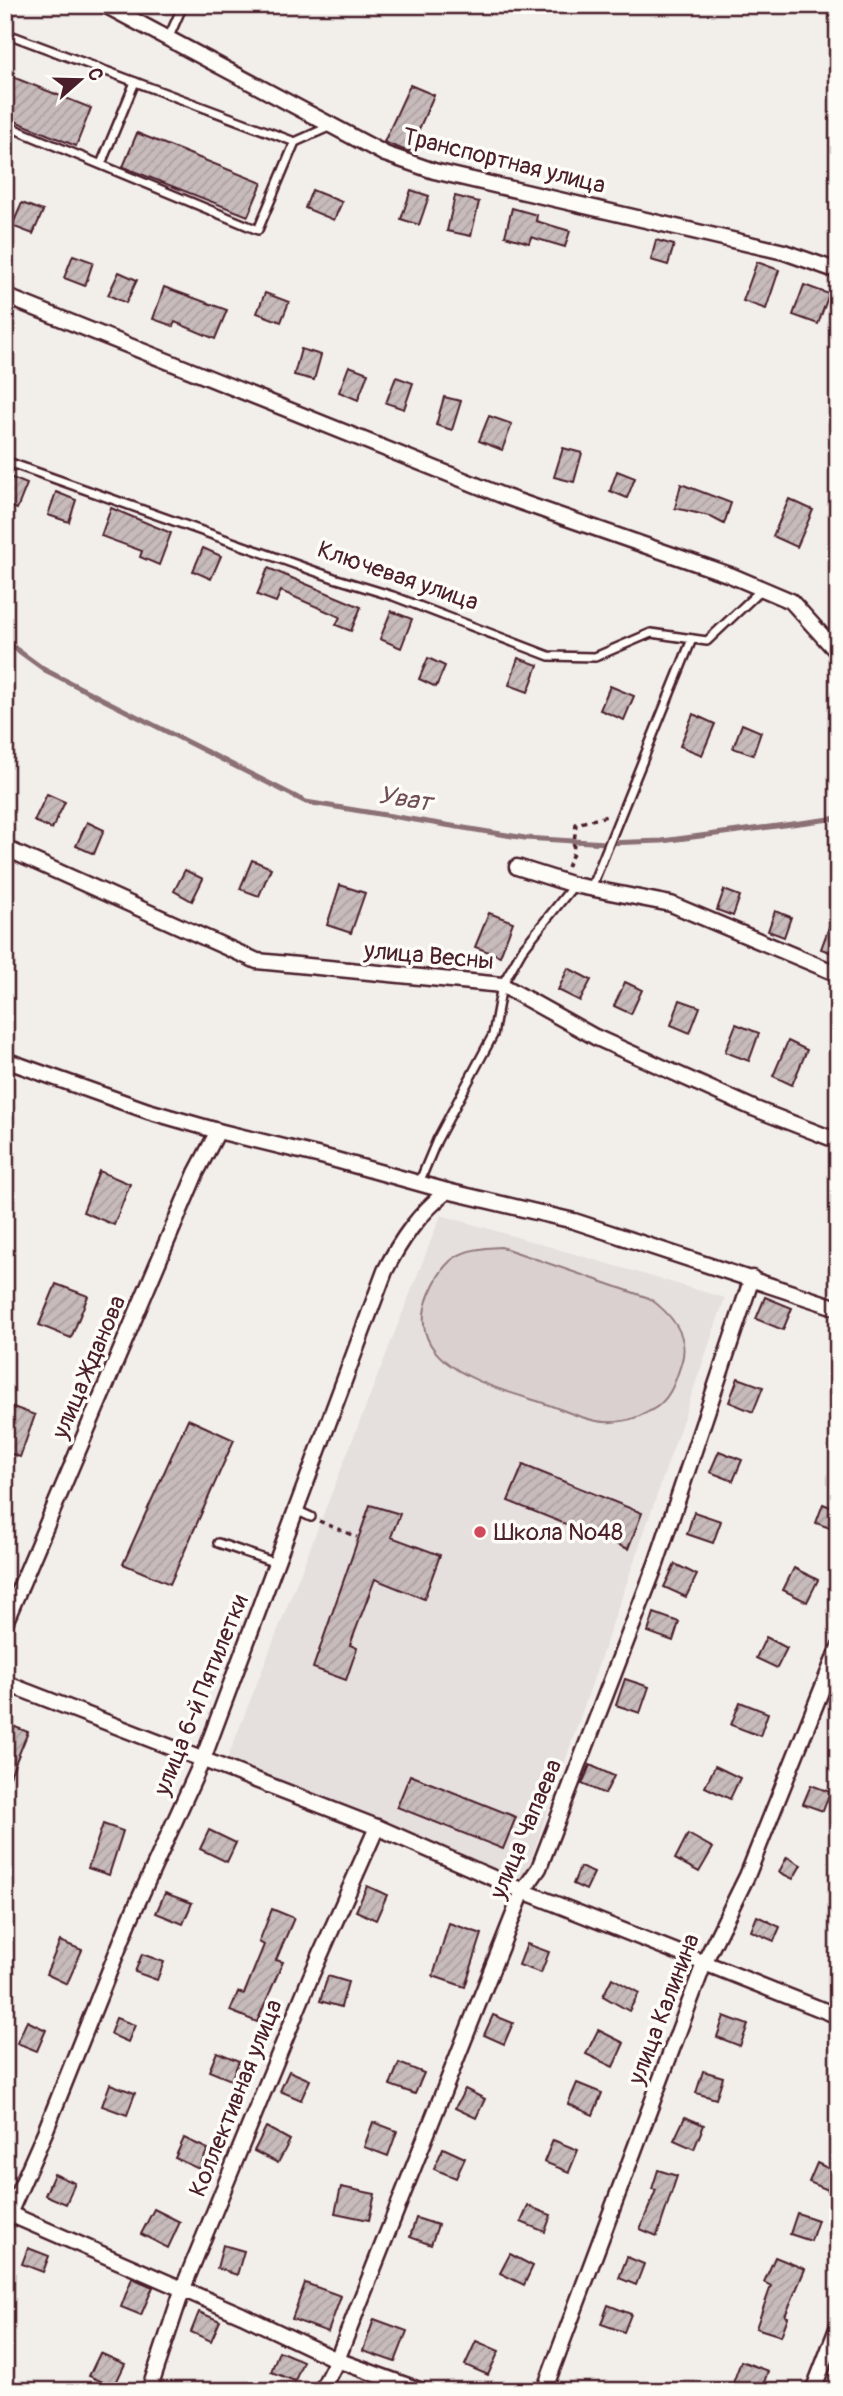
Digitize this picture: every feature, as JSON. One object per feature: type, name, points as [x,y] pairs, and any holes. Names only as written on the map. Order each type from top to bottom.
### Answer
[{"type":"street","name":"Транспортная улица","points":[[104,5],[386,154],[435,171],[784,252],[838,271]]},
{"type":"street","points":[[5,296],[506,497],[791,601],[838,653]]},
{"type":"street","name":"улица Весны","points":[[5,848],[257,961],[502,985],[595,1037],[754,1108],[838,1141]]},
{"type":"street","points":[[517,867],[574,885],[670,904],[838,974]]},
{"type":"street","points":[[5,1060],[148,1111],[447,1191],[574,1221],[838,1308]]},
{"type":"street","name":"улица Жданова","points":[[5,1623],[196,1173],[218,1131]]},
{"type":"street","name":"улица 6-й Пятилетки","points":[[6,2216],[45,2132],[131,1917],[203,1759],[390,1262],[416,1220],[447,1191]]},
{"type":"street","name":"улица Чапаева","points":[[321,2391],[337,2360],[523,1892],[539,1868],[656,1564],[752,1278]]},
{"type":"street","name":"улица Калинина","points":[[544,2391],[705,1961],[747,1876],[838,1649]]},
{"type":"street","points":[[5,1683],[377,1827],[523,1892],[705,1961],[838,2016]]},
{"type":"street","name":"Коллективная улица","points":[[149,2391],[183,2288],[311,1976],[377,1827]]},
{"type":"street","points":[[6,2216],[183,2288],[337,2360],[422,2391]]},
{"type":"street","points":[[813,2391],[838,2326]]},
{"type":"lane","points":[[168,39],[183,5]]},
{"type":"lane","points":[[5,33],[295,142]]},
{"type":"lane","points":[[101,164],[135,82]]},
{"type":"lane","points":[[5,125],[258,230],[295,142],[331,126]]},
{"type":"lane","name":"Ключевая улица","points":[[5,461],[334,578],[393,596],[549,656],[595,657],[651,633],[707,641],[762,589]]},
{"type":"lane","points":[[591,888],[619,813],[692,639]]},
{"type":"lane","points":[[419,1183],[437,1140],[493,1035],[502,985],[522,950],[574,885]]},
{"type":"lane","points":[[296,1510],[311,1517]]},
{"type":"lane","points":[[218,1543],[276,1563]]},
{"type":"path","points":[[573,853],[576,824],[619,813]]},
{"type":"path","points":[[311,1517],[357,1537]]},
{"type":"shaded area","name":"Школа №48","points":[[441,1215],[725,1298],[522,1886],[224,1767]]},
{"type":"shaded area","points":[[501,1247],[649,1298],[664,1311],[681,1335],[683,1354],[674,1385],[662,1403],[645,1414],[628,1420],[597,1421],[479,1381],[440,1356],[428,1340],[424,1319],[429,1295],[441,1271],[455,1257],[464,1253]]},
{"type":"building","points":[[5,74],[91,108],[76,146],[5,117]]},
{"type":"building","points":[[410,85],[434,95],[409,152],[384,142]]},
{"type":"building","points":[[137,133],[262,183],[248,216],[123,167]]},
{"type":"building","points":[[312,190],[342,202],[334,220],[305,208]]},
{"type":"building","points":[[411,190],[429,196],[419,225],[401,219]]},
{"type":"building","points":[[455,196],[479,202],[471,236],[447,231]]},
{"type":"building","points":[[22,203],[43,211],[33,234],[12,226]]},
{"type":"building","points":[[512,208],[537,215],[536,221],[570,231],[565,247],[531,237],[529,243],[505,236]]},
{"type":"building","points":[[656,240],[674,245],[668,265],[651,260]]},
{"type":"building","points":[[73,255],[93,262],[85,286],[64,278]]},
{"type":"building","points":[[757,262],[779,270],[766,309],[743,301]]},
{"type":"building","points":[[119,272],[137,280],[126,303],[108,295]]},
{"type":"building","points":[[804,285],[829,294],[818,324],[793,315]]},
{"type":"building","points":[[164,287],[227,310],[215,339],[175,322],[173,326],[153,319]]},
{"type":"building","points":[[265,293],[289,302],[281,322],[257,313]]},
{"type":"building","points":[[301,349],[321,355],[314,380],[294,375]]},
{"type":"building","points":[[349,366],[368,373],[358,400],[339,392]]},
{"type":"building","points":[[396,377],[413,383],[404,409],[386,403]]},
{"type":"building","points":[[444,397],[461,401],[452,430],[436,425]]},
{"type":"building","points":[[489,416],[512,424],[502,450],[479,441]]},
{"type":"building","points":[[563,448],[582,453],[574,482],[554,477]]},
{"type":"building","points":[[617,471],[635,478],[627,498],[610,491]]},
{"type":"building","points":[[10,477],[27,484],[17,509],[5,504],[5,489]]},
{"type":"building","points":[[681,484],[731,503],[724,524],[709,516],[675,508]]},
{"type":"building","points":[[56,492],[76,500],[69,522],[48,515]]},
{"type":"building","points":[[789,499],[813,510],[797,547],[773,536]]},
{"type":"building","points":[[111,508],[171,533],[159,565],[140,557],[142,551],[101,536]]},
{"type":"building","points":[[203,548],[221,556],[211,579],[193,571]]},
{"type":"building","points":[[268,568],[361,607],[351,631],[336,625],[340,617],[281,591],[276,602],[257,595]]},
{"type":"building","points":[[391,611],[412,619],[401,648],[380,639]]},
{"type":"building","points":[[428,658],[445,666],[436,687],[419,679]]},
{"type":"building","points":[[518,658],[538,665],[528,692],[509,685]]},
{"type":"building","points":[[610,686],[634,696],[624,720],[600,710]]},
{"type":"building","points":[[693,714],[715,724],[702,755],[680,746]]},
{"type":"building","points":[[742,724],[761,732],[753,755],[733,748]]},
{"type":"building","points":[[47,794],[65,802],[52,829],[34,821]]},
{"type":"building","points":[[87,822],[104,830],[94,854],[76,846]]},
{"type":"building","points":[[252,860],[271,868],[259,896],[240,889]]},
{"type":"building","points":[[185,870],[203,879],[192,901],[174,891]]},
{"type":"building","points":[[340,885],[365,893],[351,933],[327,925]]},
{"type":"building","points":[[724,890],[740,896],[733,916],[717,910]]},
{"type":"building","points":[[836,908],[838,909],[838,955],[821,949]]},
{"type":"building","points":[[775,911],[791,917],[784,937],[768,931]]},
{"type":"building","points":[[489,913],[513,922],[500,956],[475,947]]},
{"type":"building","points":[[568,968],[591,980],[580,1001],[558,990]]},
{"type":"building","points":[[625,982],[642,990],[631,1014],[614,1006]]},
{"type":"building","points":[[680,1000],[700,1007],[690,1033],[671,1025]]},
{"type":"building","points":[[736,1024],[759,1033],[749,1061],[725,1052]]},
{"type":"building","points":[[788,1041],[807,1050],[792,1085],[773,1076]]},
{"type":"building","points":[[99,1171],[130,1184],[114,1225],[83,1212]]},
{"type":"building","points":[[56,1284],[88,1296],[71,1338],[39,1325]]},
{"type":"building","points":[[765,1297],[792,1308],[783,1330],[756,1319]]},
{"type":"building","points":[[738,1378],[763,1387],[753,1412],[729,1402]]},
{"type":"building","points":[[5,1404],[35,1415],[20,1457],[5,1452]]},
{"type":"building","points":[[188,1419],[234,1440],[170,1584],[123,1564]]},
{"type":"building","points":[[719,1451],[742,1460],[733,1481],[710,1472]]},
{"type":"building","points":[[523,1465],[642,1513],[628,1549],[508,1501]]},
{"type":"building","points":[[823,1504],[838,1510],[838,1531],[816,1523]]},
{"type":"building","points":[[370,1505],[400,1514],[391,1537],[440,1555],[424,1599],[375,1579],[350,1645],[357,1648],[346,1680],[313,1668]]},
{"type":"building","points":[[694,1512],[721,1521],[713,1543],[687,1534]]},
{"type":"building","points":[[675,1564],[697,1575],[686,1597],[664,1587]]},
{"type":"building","points":[[794,1568],[818,1580],[807,1602],[783,1590]]},
{"type":"building","points":[[654,1613],[679,1622],[673,1641],[648,1632]]},
{"type":"building","points":[[766,1637],[787,1648],[777,1668],[756,1658]]},
{"type":"building","points":[[625,1679],[649,1687],[640,1713],[616,1705]]},
{"type":"building","points":[[740,1702],[768,1713],[760,1736],[731,1725]]},
{"type":"building","points":[[5,1723],[28,1732],[6,1786],[5,1786]]},
{"type":"building","points":[[590,1765],[614,1776],[605,1794],[582,1784]]},
{"type":"building","points":[[715,1766],[740,1778],[730,1799],[705,1787]]},
{"type":"building","points":[[410,1775],[516,1817],[503,1849],[397,1807]]},
{"type":"building","points":[[811,1785],[830,1792],[823,1811],[803,1804]]},
{"type":"building","points":[[103,1824],[123,1831],[109,1875],[88,1868]]},
{"type":"building","points":[[209,1830],[236,1843],[227,1862],[200,1849]]},
{"type":"building","points":[[688,1834],[713,1848],[699,1872],[675,1859]]},
{"type":"building","points":[[787,1857],[801,1865],[793,1879],[779,1872]]},
{"type":"building","points":[[580,1867],[594,1873],[586,1890],[573,1884]]},
{"type":"building","points":[[367,1886],[387,1895],[376,1920],[356,1911]]},
{"type":"building","points":[[165,1893],[192,1903],[183,1924],[156,1913]]},
{"type":"building","points":[[272,1909],[294,1918],[276,1960],[283,1962],[257,2022],[230,2011],[238,1992],[244,1994],[264,1945],[259,1942]]},
{"type":"building","points":[[757,1916],[780,1927],[774,1941],[751,1931]]},
{"type":"building","points":[[449,1923],[482,1934],[465,1987],[433,1976]]},
{"type":"building","points":[[60,1941],[82,1950],[67,1984],[46,1974]]},
{"type":"building","points":[[527,1944],[549,1952],[541,1973],[519,1965]]},
{"type":"building","points":[[142,1954],[164,1962],[157,1980],[135,1972]]},
{"type":"building","points":[[328,1976],[348,1982],[341,2007],[320,2001]]},
{"type":"building","points":[[612,1978],[639,1993],[629,2011],[603,1996]]},
{"type":"building","points":[[493,2015],[513,2023],[504,2044],[484,2035]]},
{"type":"building","points":[[724,2016],[748,2025],[740,2046],[717,2037]]},
{"type":"building","points":[[116,2018],[135,2025],[128,2042],[110,2034]]},
{"type":"building","points":[[27,2021],[46,2030],[37,2051],[17,2043]]},
{"type":"building","points":[[598,2030],[624,2043],[613,2067],[586,2054]]},
{"type":"building","points":[[217,2052],[239,2061],[231,2080],[209,2071]]},
{"type":"building","points":[[399,2063],[424,2073],[415,2094],[390,2085]]},
{"type":"building","points":[[289,2071],[310,2080],[301,2100],[280,2091]]},
{"type":"building","points":[[703,2071],[723,2077],[716,2099],[696,2093]]},
{"type":"building","points":[[577,2083],[602,2093],[593,2115],[568,2104]]},
{"type":"building","points":[[110,2084],[135,2093],[127,2115],[102,2106]]},
{"type":"building","points":[[465,2089],[485,2099],[476,2118],[455,2108]]},
{"type":"building","points":[[685,2117],[704,2125],[694,2149],[674,2140]]},
{"type":"building","points":[[373,2122],[397,2131],[388,2156],[364,2147]]},
{"type":"building","points":[[266,2127],[290,2140],[278,2163],[254,2151]]},
{"type":"building","points":[[184,2138],[208,2149],[199,2169],[175,2158]]},
{"type":"building","points":[[553,2140],[578,2150],[569,2172],[544,2162]]},
{"type":"building","points":[[443,2148],[465,2158],[456,2178],[434,2169]]},
{"type":"building","points":[[817,2163],[836,2172],[828,2190],[809,2182]]},
{"type":"building","points":[[658,2170],[677,2176],[657,2236],[640,2229],[656,2190],[652,2189]]},
{"type":"building","points":[[54,2174],[75,2183],[66,2204],[45,2195]]},
{"type":"building","points":[[341,2187],[375,2194],[369,2220],[335,2213]]},
{"type":"building","points":[[528,2206],[551,2215],[545,2232],[521,2222]]},
{"type":"building","points":[[154,2209],[180,2222],[168,2248],[141,2234]]},
{"type":"building","points":[[797,2213],[818,2220],[811,2241],[790,2234]]},
{"type":"building","points":[[416,2218],[438,2225],[431,2245],[410,2237]]},
{"type":"building","points":[[223,2245],[244,2251],[237,2275],[217,2268]]},
{"type":"building","points":[[28,2248],[49,2256],[43,2272],[22,2264]]},
{"type":"building","points":[[510,2254],[533,2266],[524,2285],[500,2273]]},
{"type":"building","points":[[627,2257],[644,2264],[636,2285],[619,2278]]},
{"type":"building","points":[[775,2257],[805,2269],[785,2316],[788,2317],[781,2336],[756,2328],[771,2286],[764,2282]]},
{"type":"building","points":[[132,2278],[153,2287],[141,2315],[121,2307]]},
{"type":"building","points":[[305,2283],[341,2296],[328,2332],[292,2319]]},
{"type":"building","points":[[608,2305],[631,2314],[624,2332],[601,2324]]},
{"type":"building","points":[[199,2312],[220,2321],[211,2341],[191,2332]]},
{"type":"building","points":[[374,2319],[407,2331],[395,2362],[363,2351]]},
{"type":"building","points":[[476,2341],[499,2351],[488,2375],[465,2365]]},
{"type":"building","points":[[279,2351],[303,2361],[295,2381],[271,2372]]},
{"type":"building","points":[[100,2353],[125,2364],[114,2387],[89,2376]]},
{"type":"building","points":[[741,2361],[768,2371],[761,2391],[733,2383]]},
{"type":"waterway","name":"Уват","points":[[5,641],[45,670],[306,802],[525,838],[606,843],[662,841],[838,818]]},
{"type":"place","name":"Школа №48","points":[[480,1532]]}]
